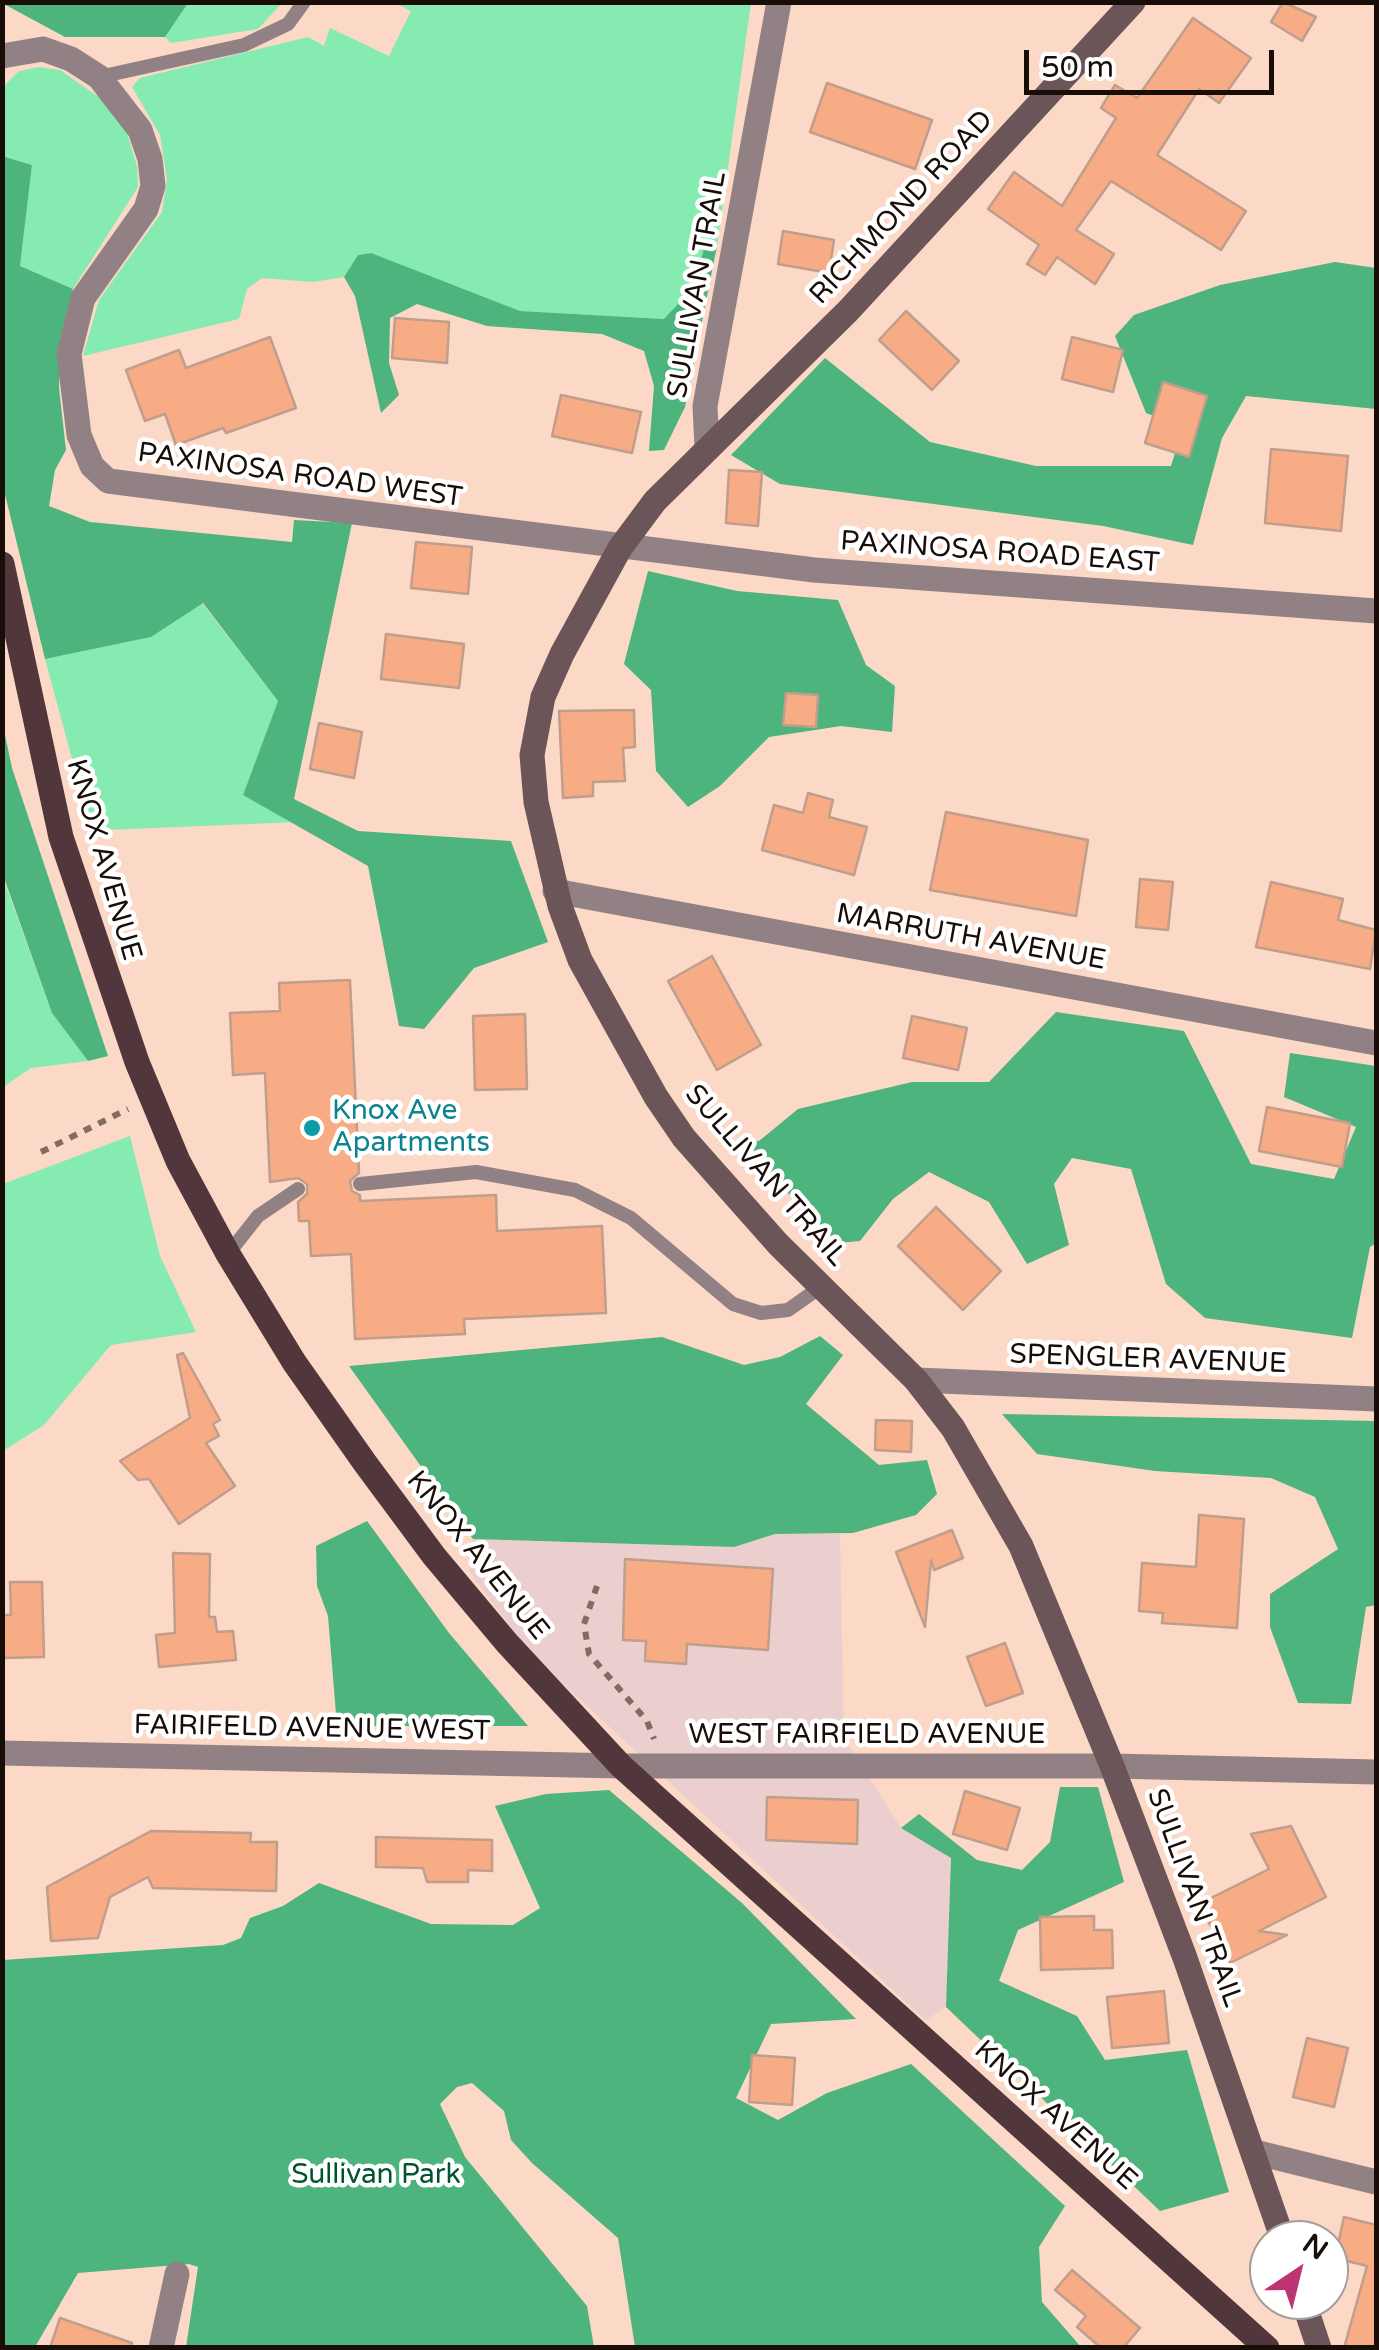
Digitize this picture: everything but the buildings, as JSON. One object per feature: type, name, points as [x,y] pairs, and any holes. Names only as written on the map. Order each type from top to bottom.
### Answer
[{"type":"main road","name":"KNOX AVENUE","points":[[2,564],[61,838],[97,956],[178,1161],[228,1254],[294,1362],[434,1556],[621,1766],[1266,2348]]},
{"type":"street","name":"SULLIVAN TRAIL","points":[[779,2],[705,406],[707,448],[656,501],[620,548],[562,654],[544,697],[532,755],[536,802],[555,891],[580,960],[684,1138],[916,1380],[953,1428],[1021,1546],[1112,1766],[1276,2220]]},
{"type":"street","name":"RICHMOND ROAD","points":[[707,448],[860,298],[1132,2]]},
{"type":"street","name":"PAXINOSA ROAD WEST","points":[[2,56],[42,49],[72,59],[99,78],[140,130],[153,186],[146,208],[83,298],[70,354],[79,435],[92,466],[108,481],[620,548]]},
{"type":"street","name":"PAXINOSA ROAD EAST","points":[[620,548],[814,570],[1376,610]]},
{"type":"street","name":"MARRUTH AVENUE","points":[[555,891],[1376,1043]]},
{"type":"street","name":"SPENGLER AVENUE","points":[[916,1380],[1376,1399]]},
{"type":"street","name":"FAIRIFELD AVENUE WEST","points":[[2,1753],[621,1766]]},
{"type":"street","name":"WEST FAIRFIELD AVENUE","points":[[621,1766],[1112,1766],[1376,1772]]},
{"type":"street","points":[[1254,2152],[1376,2182]]},
{"type":"street","points":[[160,2348],[177,2274]]},
{"type":"street","points":[[1310,2320],[1319,2348]]},
{"type":"lane","points":[[99,78],[244,45],[288,24],[304,2]]},
{"type":"lane","points":[[360,1184],[476,1172],[576,1190],[631,1218],[733,1304],[761,1313],[788,1310],[822,1286]]},
{"type":"lane","points":[[228,1254],[258,1216],[298,1189]]},
{"type":"path","points":[[41,1152],[151,1098]]},
{"type":"path","points":[[597,1586],[584,1624],[589,1654],[648,1720],[665,1766]]},
{"type":"shaded area","points":[[775,1534],[840,1534],[844,1738],[901,1828],[951,1857],[946,2007],[925,2020],[530,1653],[469,1571],[473,1539],[734,1547]]},
{"type":"green space","points":[[2,3],[188,3],[165,37],[65,37]]},
{"type":"green space","points":[[188,3],[282,3],[258,29],[171,43],[165,37]]},
{"type":"green space","points":[[395,3],[751,3],[717,246],[706,241],[694,287],[665,319],[520,311],[370,253],[358,255],[344,277],[313,282],[262,278],[247,289],[239,319],[83,356],[99,300],[162,212],[167,180],[160,135],[132,87],[140,78],[308,37],[324,46],[330,28],[389,56],[411,11]]},
{"type":"green space","points":[[39,67],[60,70],[110,105],[127,133],[137,166],[138,187],[73,289],[20,266],[32,165],[3,156],[2,88],[19,71]]},
{"type":"green space","points":[[2,156],[32,165],[20,266],[73,289],[60,340],[59,388],[66,450],[55,470],[49,506],[90,522],[292,542],[294,520],[352,523],[294,799],[358,831],[511,841],[548,942],[474,968],[424,1029],[399,1026],[368,866],[243,795],[278,701],[203,603],[151,637],[45,659],[3,486]]},
{"type":"green space","points":[[706,240],[717,246],[685,407],[664,450],[649,451],[654,386],[644,351],[602,334],[487,326],[417,304],[390,318],[389,363],[399,395],[381,413],[355,296],[344,277],[358,255],[371,253],[520,311],[664,319],[694,287]]},
{"type":"green space","points":[[1335,262],[1376,268],[1376,409],[1246,396],[1222,438],[1193,545],[1103,526],[780,484],[731,455],[825,358],[930,442],[1036,466],[1171,466],[1183,427],[1146,413],[1115,336],[1134,315],[1220,285]]},
{"type":"green space","points":[[648,571],[737,591],[838,600],[866,665],[895,686],[892,732],[841,726],[769,737],[720,786],[688,807],[656,771],[651,690],[624,664]]},
{"type":"green space","points":[[202,603],[278,701],[243,795],[297,822],[106,830],[87,814],[45,659],[151,637]]},
{"type":"green space","points":[[2,721],[12,768],[108,1056],[88,1061],[52,1013],[3,875]]},
{"type":"green space","points":[[2,875],[52,1013],[88,1061],[31,1068],[3,1087]]},
{"type":"green space","points":[[1056,1012],[1184,1031],[1251,1164],[1334,1179],[1356,1127],[1284,1097],[1290,1053],[1376,1066],[1376,1243],[1370,1247],[1352,1338],[1205,1318],[1166,1284],[1131,1169],[1072,1158],[1054,1184],[1069,1245],[1027,1264],[989,1202],[929,1172],[893,1199],[860,1241],[838,1243],[762,1167],[743,1140],[759,1141],[798,1109],[912,1082],[989,1082]]},
{"type":"green space","points":[[130,1136],[160,1256],[196,1332],[111,1345],[44,1425],[3,1451],[3,1184]]},
{"type":"green space","points":[[820,1336],[843,1355],[806,1404],[879,1465],[927,1460],[937,1494],[916,1515],[853,1533],[775,1534],[734,1547],[473,1539],[349,1366],[662,1337],[744,1365],[780,1357]]},
{"type":"green space","points":[[1002,1414],[1376,1421],[1376,1605],[1366,1607],[1351,1704],[1298,1703],[1270,1627],[1270,1594],[1338,1549],[1315,1497],[1271,1478],[1155,1471],[1037,1454]]},
{"type":"green space","points":[[367,1521],[449,1633],[528,1726],[337,1726],[328,1616],[317,1586],[316,1546]]},
{"type":"green space","points":[[1060,1787],[1098,1787],[1124,1882],[1018,1930],[999,1981],[1077,2016],[1105,2060],[1187,2050],[1229,2192],[1160,2211],[946,2007],[951,1858],[901,1828],[919,1814],[977,1860],[1022,1870],[1050,1842]]},
{"type":"green space","name":"Sullivan Park","points":[[609,1790],[742,1903],[856,2019],[771,2024],[736,2098],[778,2120],[827,2093],[911,2064],[1065,2206],[1039,2247],[1042,2302],[1081,2347],[635,2347],[618,2238],[532,2163],[511,2140],[504,2111],[472,2083],[457,2087],[440,2104],[465,2157],[587,2306],[594,2347],[186,2347],[198,2267],[189,2264],[78,2273],[35,2347],[3,2348],[3,1960],[223,1945],[241,1938],[250,1918],[283,1906],[319,1883],[431,1924],[513,1925],[540,1908],[495,1806],[546,1794]]},
{"type":"place","name":"Knox Ave Apartments","points":[[312,1128]]}]
